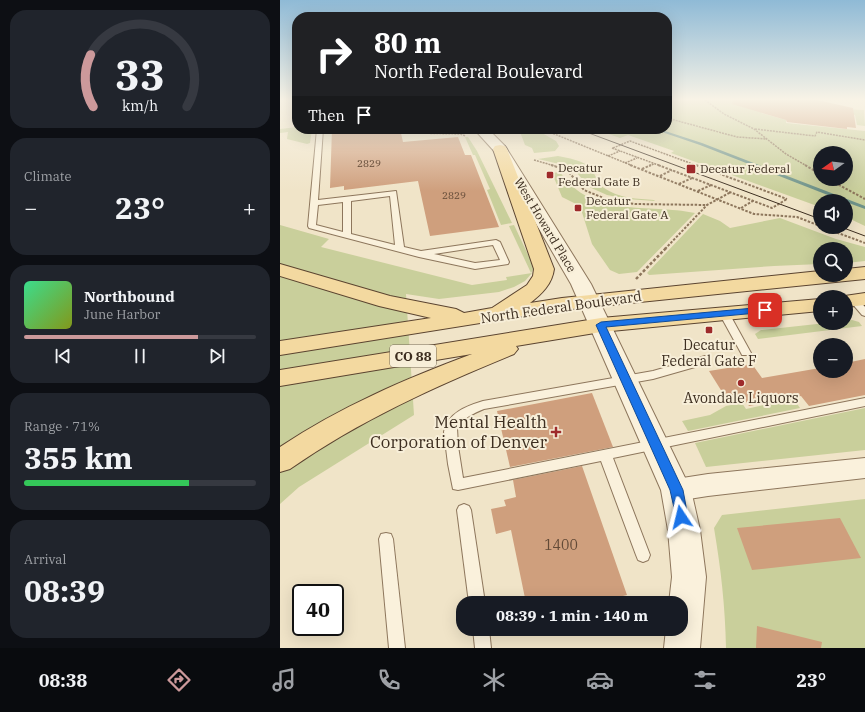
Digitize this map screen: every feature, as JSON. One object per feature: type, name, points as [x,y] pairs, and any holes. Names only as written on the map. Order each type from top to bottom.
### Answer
[{"type":"main road","points":[[493,315],[531,291],[539,284],[544,276],[544,269],[500,149]]},
{"type":"main road","points":[[280,270],[386,302],[471,319]]},
{"type":"main road","points":[[853,274],[865,273]]},
{"type":"main road","name":"North Federal Boulevard","points":[[280,348],[589,301],[813,278]]},
{"type":"main road","name":"North Federal Boulevard","points":[[280,378],[601,325],[813,306]]},
{"type":"main road","points":[[280,461],[320,434],[380,402],[423,382],[546,334]]},
{"type":"street","name":"West Howard Place","points":[[478,134],[500,149],[581,284],[676,490],[684,530],[689,577],[682,648]]},
{"type":"street","points":[[676,490],[714,484],[865,468]]},
{"type":"lane","points":[[320,134],[312,226],[419,254],[475,266],[505,262],[496,242],[419,254]]},
{"type":"lane","points":[[392,184],[400,249]]},
{"type":"lane","points":[[375,186],[376,195]]},
{"type":"lane","points":[[314,203],[393,193]]},
{"type":"lane","points":[[347,199],[347,235]]},
{"type":"lane","points":[[724,313],[746,353]]},
{"type":"lane","points":[[705,360],[653,374],[483,405],[463,414],[455,421],[450,430],[458,485],[865,402]]},
{"type":"lane","points":[[605,455],[643,555]]},
{"type":"lane","points":[[464,510],[476,596]]},
{"type":"lane","points":[[386,539],[397,648]]},
{"type":"lane","points":[[482,636],[483,648]]},
{"type":"path","points":[[712,130],[737,137],[767,139]]},
{"type":"path","points":[[756,130],[786,154],[813,170]]},
{"type":"path","points":[[765,130],[815,136],[817,132],[865,140]]},
{"type":"path","points":[[554,134],[608,157],[754,214],[797,217],[813,224]]},
{"type":"path","points":[[630,140],[787,199],[772,208],[638,157],[612,148],[630,140]]},
{"type":"path","points":[[608,157],[621,151]]},
{"type":"path","points":[[624,163],[638,157]]},
{"type":"path","points":[[534,160],[566,170],[584,190],[611,201],[635,204],[708,205]]},
{"type":"path","points":[[642,170],[655,164]]},
{"type":"path","points":[[659,176],[672,170]]},
{"type":"path","points":[[679,184],[692,178]]},
{"type":"path","points":[[698,192],[711,185]]},
{"type":"path","points":[[841,186],[865,199]]},
{"type":"path","points":[[636,279],[708,205],[731,192]]},
{"type":"path","points":[[740,208],[753,201]]},
{"type":"path","points":[[840,234],[865,243]]},
{"type":"green space","points":[[280,130],[292,130],[292,134],[311,134],[310,143],[307,144],[287,139],[288,132],[280,133]]},
{"type":"green space","points":[[672,130],[865,131],[865,226],[853,220],[853,194],[813,194],[813,204],[671,153],[674,151],[628,135],[620,138],[609,134],[672,134]]},
{"type":"green space","points":[[521,134],[544,134],[556,141],[559,146],[555,151],[534,153],[532,148],[525,145]]},
{"type":"green space","points":[[465,137],[468,137],[477,151],[512,223],[501,225],[487,190],[490,189],[475,155],[473,155]]},
{"type":"green space","points":[[558,156],[582,162],[590,168],[600,185],[615,194],[655,201],[627,199],[607,195],[589,187],[572,167],[538,159]]},
{"type":"green space","points":[[560,172],[573,187],[588,197],[604,203],[695,213],[637,272],[619,274],[610,270],[592,244],[580,206],[562,197],[552,173]]},
{"type":"green space","points":[[703,214],[720,221],[730,228],[780,218],[813,230],[813,234],[823,234],[847,242],[813,242],[813,264],[649,275],[647,273]]},
{"type":"green space","points":[[280,225],[329,239],[321,247],[472,285],[507,280],[506,277],[532,273],[525,281],[514,287],[499,292],[439,299],[406,294],[414,415],[299,487],[280,504]]},
{"type":"green space","points":[[514,225],[534,268],[531,273],[509,226]]},
{"type":"green space","points":[[853,244],[865,247],[865,261],[853,262]]},
{"type":"green space","points":[[853,320],[859,322],[862,326],[853,327]]},
{"type":"green space","points":[[813,324],[813,330],[830,330],[758,339],[755,334],[761,330]]},
{"type":"green space","points":[[788,391],[800,408],[688,431],[682,421],[710,415],[726,406],[742,403],[746,409],[787,400],[781,392]]},
{"type":"green space","points":[[865,408],[865,450],[706,467],[695,443]]},
{"type":"green space","points":[[865,499],[865,648],[726,648],[725,617],[719,558],[714,528],[722,515]]},
{"type":"building","points":[[332,134],[401,134],[403,142],[458,137],[465,155],[471,155],[499,227],[430,236],[418,181],[344,190],[344,186],[330,188]]},
{"type":"building","points":[[865,359],[865,395],[809,406],[801,396],[749,406],[745,400],[729,403],[709,371],[752,364],[762,378],[813,369],[813,378],[853,378],[853,362]]},
{"type":"building","points":[[592,393],[613,447],[510,467],[497,411]]},
{"type":"building","points":[[582,466],[627,595],[525,596],[511,530],[496,534],[491,509],[506,506],[504,500],[516,497],[513,480]]},
{"type":"building","points":[[840,518],[861,558],[752,570],[737,528]]},
{"type":"building","points":[[757,626],[822,642],[821,648],[756,648]]},
{"type":"waterway","points":[[670,134],[701,144],[865,208]]},
{"type":"tram line","points":[[591,134],[813,216]]},
{"type":"tram line","points":[[853,232],[865,236]]},
{"type":"place","name":"Decatur Federal","points":[[691,169]]},
{"type":"place","name":"Decatur Federal Gate B","points":[[550,175]]},
{"type":"place","name":"Decatur Federal Gate A","points":[[578,208]]},
{"type":"place","name":"Decatur Federal Gate F","points":[[709,330]]},
{"type":"place","name":"Avondale Liquors","points":[[741,383]]},
{"type":"place","name":"Mental Health Corporation of Denver","points":[[556,432]]},
{"type":"route","points":[[681,517],[676,490],[601,325],[640,320],[765,310]]}]
